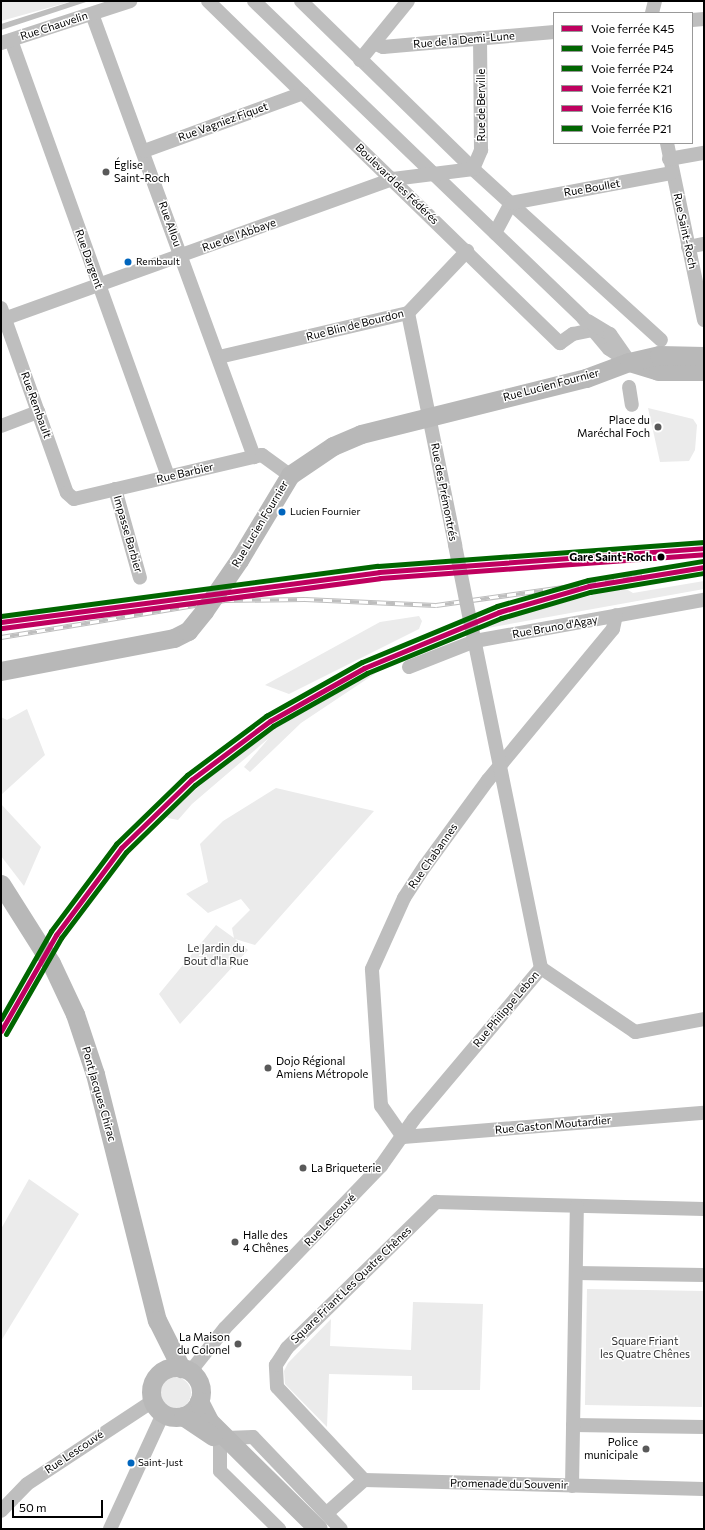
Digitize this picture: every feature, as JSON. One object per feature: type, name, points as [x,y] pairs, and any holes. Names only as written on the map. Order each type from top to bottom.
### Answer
[{"type":"main road","name":"Rue Lucien Fournier","points":[[1,671],[174,638],[188,631],[204,611],[239,560],[290,475],[333,446],[361,434],[429,415],[586,378],[629,362],[659,355],[704,356]]},
{"type":"main road","points":[[629,362],[658,371],[704,372]]},
{"type":"main road","name":"Pont Jacques Chirac","points":[[1,884],[51,963],[75,1014],[121,1172],[157,1320],[157,1376]]},
{"type":"main road","name":"Pont Jacques Chirac","points":[[157,1320],[186,1370]]},
{"type":"main road","points":[[305,1529],[223,1440],[209,1421],[199,1401],[200,1388],[186,1370],[168,1369],[157,1376],[151,1392],[158,1408],[183,1416],[204,1426],[223,1440],[322,1521]]},
{"type":"main road","points":[[183,1416],[199,1401]]},
{"type":"street","name":"Rue Chauvelin","points":[[6,41],[130,1]]},
{"type":"street","name":"Boulevard des Fédérés","points":[[208,1],[467,251],[560,344],[573,334],[592,330]]},
{"type":"street","points":[[254,1],[583,318],[609,349],[629,362]]},
{"type":"street","points":[[301,1],[473,169],[661,340]]},
{"type":"street","points":[[360,60],[408,1]]},
{"type":"street","points":[[652,12],[656,1]]},
{"type":"street","name":"Rue Allou","points":[[92,14],[144,151],[254,457]]},
{"type":"street","name":"Rue de la Demi-Lune","points":[[374,43],[382,47],[553,32]]},
{"type":"street","name":"Rue de Berville","points":[[473,169],[481,150],[480,38]]},
{"type":"street","name":"Rue Dargent","points":[[6,41],[98,285],[168,477]]},
{"type":"street","name":"Rue Vagniez Fiquet","points":[[144,151],[303,92]]},
{"type":"street","name":"Rue Saint-Roch","points":[[667,144],[669,159],[704,320]]},
{"type":"street","points":[[669,159],[704,153]]},
{"type":"street","name":"Rue de l'Abbaye","points":[[2,316],[181,256],[393,179],[473,169]]},
{"type":"street","name":"Rue Boullet","points":[[511,203],[672,173]]},
{"type":"street","points":[[495,233],[511,203]]},
{"type":"street","points":[[688,247],[704,244]]},
{"type":"street","name":"Rue Blin de Bourdon","points":[[219,357],[408,312],[467,251]]},
{"type":"street","name":"Rue des Prémontrés","points":[[408,312],[473,636],[501,765]]},
{"type":"street","name":"Rue Rembault","points":[[2,316],[67,493],[74,499]]},
{"type":"street","points":[[583,318],[610,334],[629,362]]},
{"type":"street","points":[[628,387],[632,405]]},
{"type":"street","points":[[1,426],[38,412]]},
{"type":"street","name":"Rue Barbier","points":[[74,499],[262,455],[290,475]]},
{"type":"street","name":"Impasse Barbier","points":[[115,489],[140,578]]},
{"type":"street","name":"Rue Bruno d'Agay","points":[[409,667],[473,636],[616,615],[704,600]]},
{"type":"street","name":"Rue Chabannes","points":[[403,1137],[382,1106],[372,969],[408,892],[501,765],[613,629],[616,615]]},
{"type":"street","name":"Rue Philippe Lebon","points":[[403,1137],[541,968],[501,765]]},
{"type":"street","points":[[541,968],[635,1032],[704,1019]]},
{"type":"street","name":"Rue Gaston Moutardier","points":[[403,1137],[704,1113]]},
{"type":"street","name":"Rue Lescouvé","points":[[186,1370],[381,1166],[403,1137]]},
{"type":"street","name":"Square Friant Les Quatre Chênes","points":[[364,1480],[277,1387],[276,1365],[287,1348],[436,1202],[704,1209]]},
{"type":"street","points":[[572,1486],[577,1206]]},
{"type":"street","points":[[576,1273],[704,1274]]},
{"type":"street","points":[[110,1529],[158,1408]]},
{"type":"street","name":"Rue Lescouvé","points":[[1,1511],[27,1484],[158,1408]]},
{"type":"street","points":[[573,1425],[704,1426]]},
{"type":"street","points":[[223,1440],[220,1470],[279,1529]]},
{"type":"street","points":[[341,1529],[322,1521],[364,1480]]},
{"type":"street","name":"Promenade du Souvenir","points":[[364,1480],[704,1490]]},
{"type":"green space","points":[[1,1],[73,1],[1,21]]},
{"type":"green space","points":[[648,408],[693,419],[697,425],[695,450],[689,461],[660,462]]},
{"type":"green space","points":[[704,581],[704,589],[482,629],[478,625],[623,587],[633,593]]},
{"type":"green space","points":[[419,616],[422,621],[419,629],[289,694],[265,685],[380,622]]},
{"type":"green space","points":[[397,659],[301,723],[250,772],[244,767],[269,738],[192,804],[178,820],[168,818],[165,814],[209,773],[277,723]]},
{"type":"green space","points":[[27,709],[45,755],[1,795],[1,717],[7,720]]},
{"type":"green space","name":"Le Jardin du Bout d'la Rue","points":[[276,788],[374,811],[255,945],[235,939],[248,950],[180,1024],[159,994],[216,925],[234,938],[232,928],[250,910],[241,899],[208,913],[186,894],[208,882],[200,844],[223,821]]},
{"type":"green space","points":[[1,804],[41,847],[24,886],[1,856]]},
{"type":"green space","points":[[29,1179],[79,1214],[1,1341],[1,1229]]},
{"type":"green space","name":"Square Friant les Quatre Chênes","points":[[587,1289],[704,1291],[702,1407],[585,1405]]},
{"type":"green space","points":[[413,1302],[483,1304],[480,1390],[412,1390],[412,1376],[329,1374],[327,1427],[285,1384],[284,1371],[288,1363],[331,1319],[330,1346],[411,1350]]},
{"type":"green space","points":[[172,1377],[178,1377],[187,1381],[191,1393],[187,1405],[178,1409],[172,1409],[163,1405],[159,1396],[159,1390],[163,1381]]},
{"type":"shaded area","points":[[73,1],[89,1],[1,30],[1,24]]},
{"type":"railway","points":[[1,637],[225,600],[305,599],[436,605],[642,576]]},
{"type":"rail line","name":"P21","points":[[1,616],[378,566],[704,542]]},
{"type":"rail line","name":"K21","points":[[1,622],[379,572],[704,548]]},
{"type":"rail line","name":"K16","points":[[2,628],[380,578],[704,554]]},
{"type":"rail line","name":"P24","points":[[1,1019],[51,931],[116,844],[187,775],[266,716],[362,662],[497,606],[588,580],[703,561]]},
{"type":"rail line","name":"K45","points":[[1,1031],[56,935],[121,848],[191,780],[270,721],[364,668],[499,612],[589,586],[704,567]]},
{"type":"rail line","name":"P45","points":[[6,1034],[61,938],[126,852],[195,785],[273,726],[367,673],[501,618],[590,592],[704,573]]},
{"type":"place","name":"Église Saint-Roch","points":[[106,172]]},
{"type":"place","name":"Rembault","points":[[128,262]]},
{"type":"place","name":"Place du Maréchal Foch","points":[[658,427]]},
{"type":"place","name":"Lucien Fournier","points":[[282,512]]},
{"type":"place","name":"Gare Saint-Roch","points":[[661,557]]},
{"type":"place","name":"Dojo Régional Amiens Métropole","points":[[268,1068]]},
{"type":"place","name":"La Briqueterie","points":[[303,1168]]},
{"type":"place","name":"Halle des 4 Chênes","points":[[235,1242]]},
{"type":"place","name":"La Maison du Colonel","points":[[238,1344]]},
{"type":"place","name":"Police municipale","points":[[646,1449]]},
{"type":"place","name":"Saint-Just","points":[[131,1463]]}]
